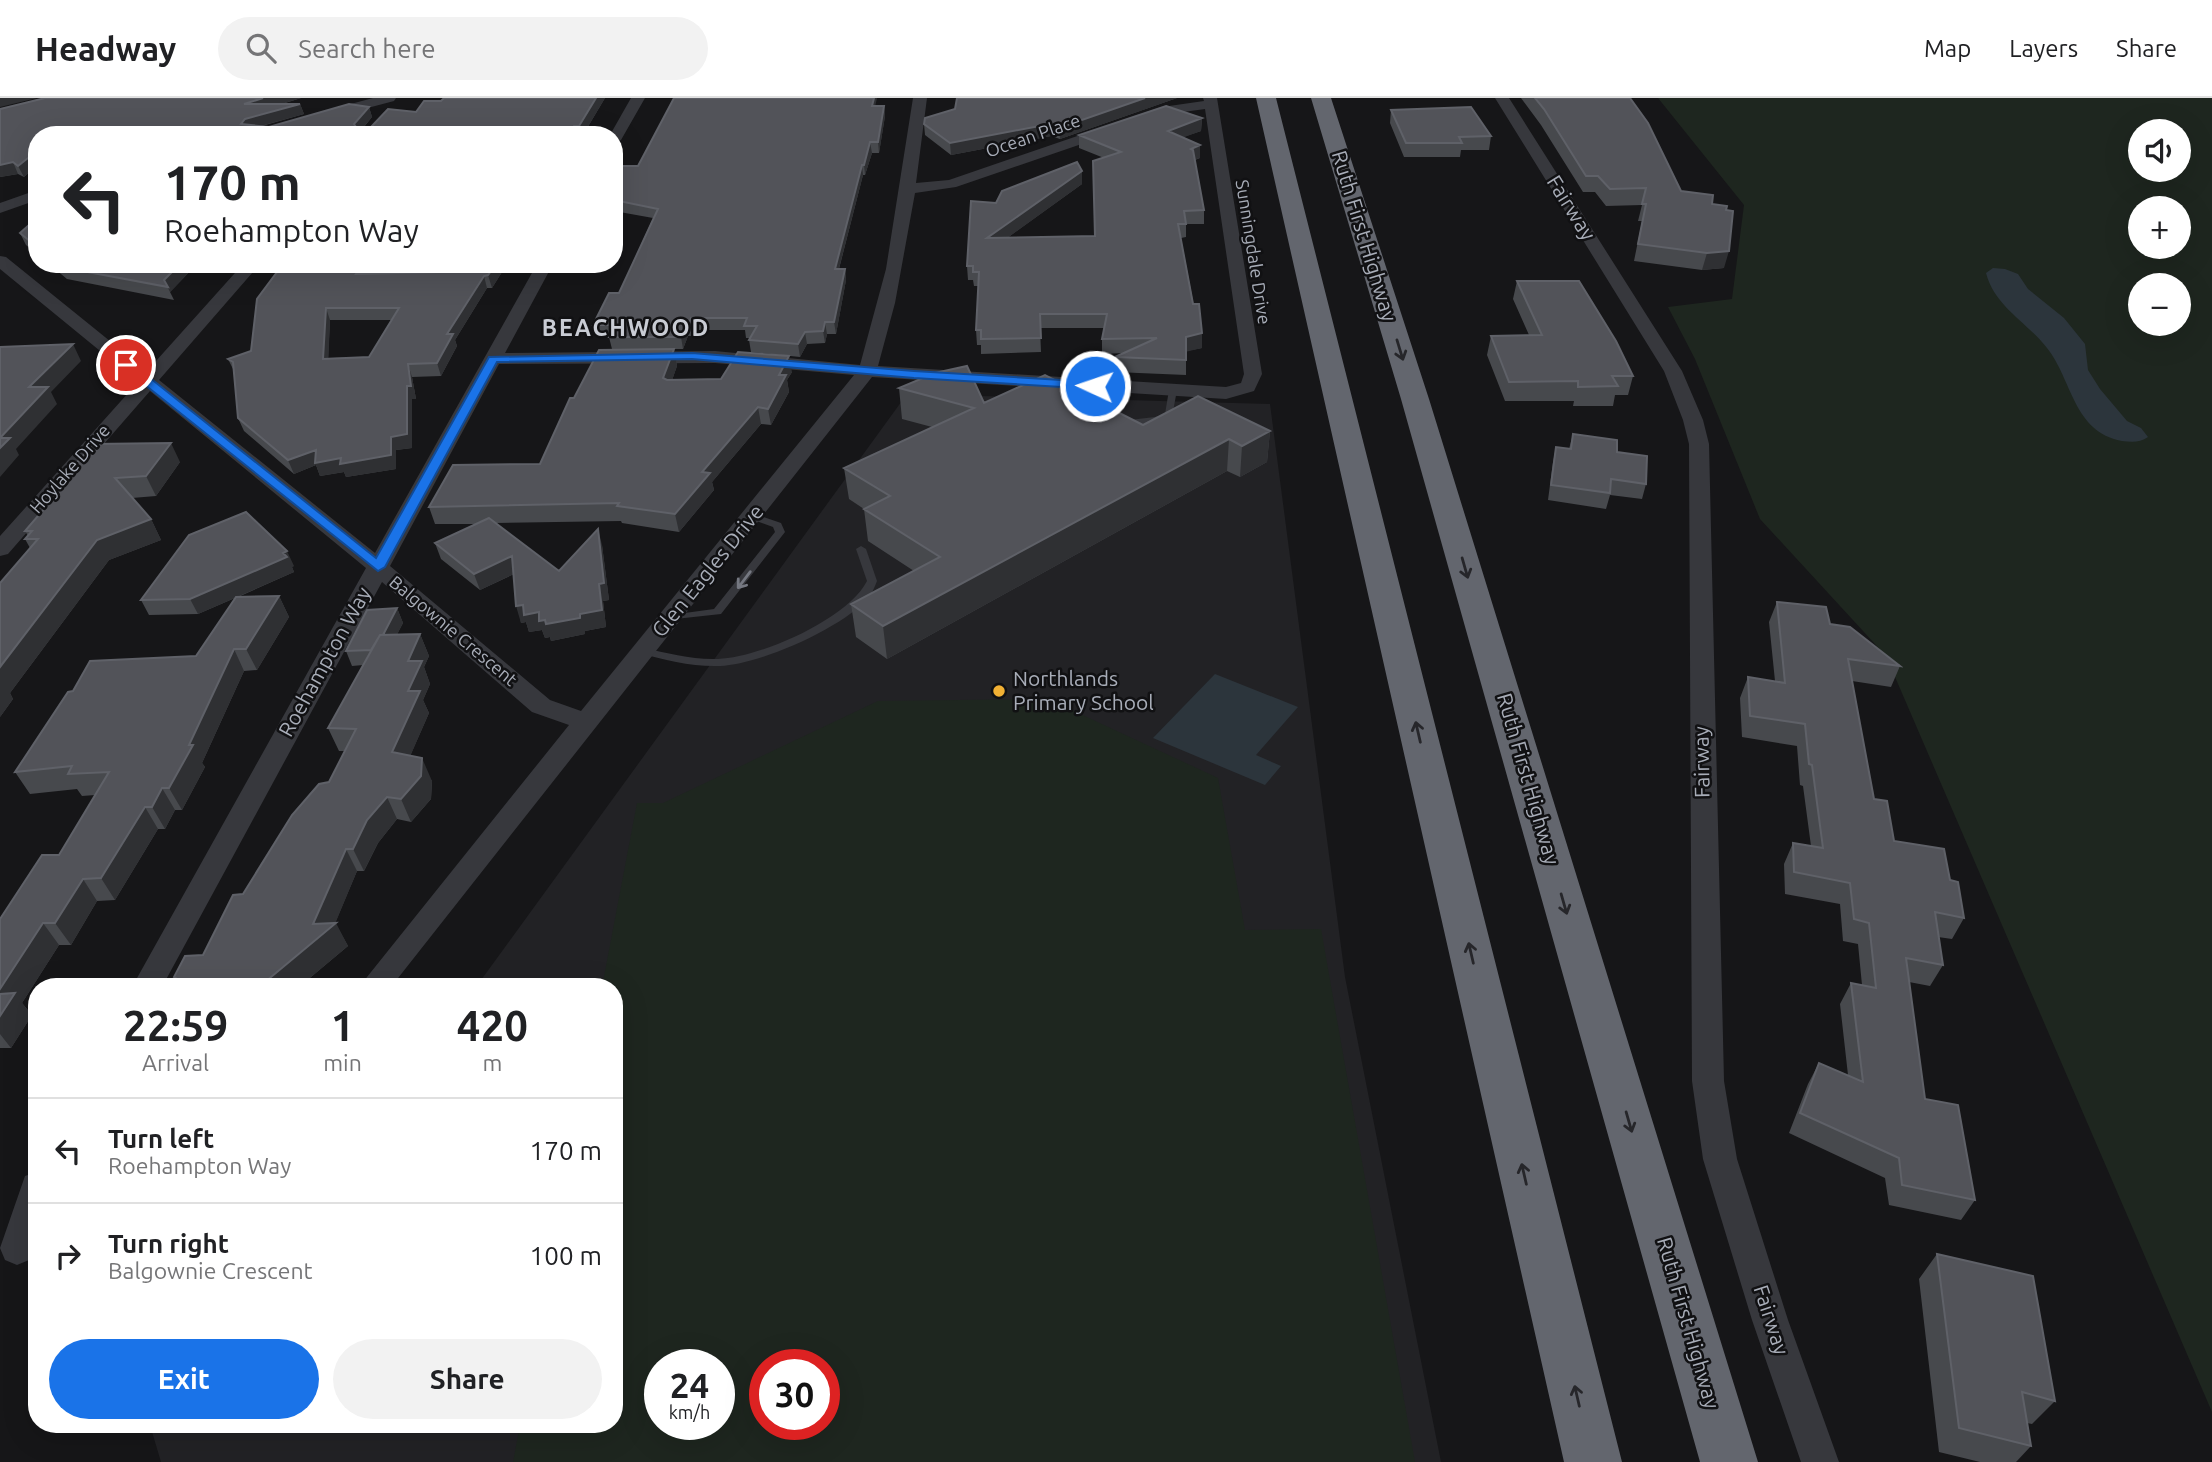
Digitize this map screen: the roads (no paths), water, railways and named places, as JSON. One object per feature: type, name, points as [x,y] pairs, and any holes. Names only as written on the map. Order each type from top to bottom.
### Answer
[{"type":"highway","points":[[1266,98],[1593,1462]]},
{"type":"highway","name":"Ruth First Highway","points":[[1321,98],[1419,412],[1729,1462]]},
{"type":"street","points":[[308,120],[389,98]]},
{"type":"street","points":[[384,116],[400,98]]},
{"type":"street","points":[[622,126],[638,98]]},
{"type":"street","name":"Glen Eagles Drive","points":[[381,978],[868,370],[880,333],[908,189],[920,98]]},
{"type":"street","name":"Fairway","points":[[1502,98],[1674,371],[1699,444],[1708,1081],[1720,1159],[1770,1320],[1820,1462]]},
{"type":"street","name":"Ocean Place","points":[[908,189],[951,184],[1167,110],[1210,101]]},
{"type":"street","name":"Sunningdale Drive","points":[[1173,390],[1226,393],[1246,390],[1252,383],[1253,374],[1210,101]]},
{"type":"street","points":[[0,208],[28,198]]},
{"type":"street","name":"Balgownie Crescent","points":[[0,261],[378,567],[541,706],[561,716],[587,721]]},
{"type":"street","name":"Hoylake Drive","points":[[0,549],[244,273]]},
{"type":"street","name":"Roehampton Way","points":[[152,978],[540,273]]},
{"type":"street","points":[[493,359],[692,356],[1173,390]]},
{"type":"street","points":[[18,1249],[28,1216]]},
{"type":"lane","points":[[1113,423],[1163,418],[1171,410],[1173,390]]},
{"type":"lane","points":[[670,618],[709,615],[723,607],[780,533],[777,525],[752,516]]},
{"type":"lane","points":[[643,651],[698,662],[728,662],[757,657],[777,648],[823,625],[866,596],[872,589],[872,581],[861,550]]},
{"type":"place","name":"Northlands Primary School","points":[[999,691]]},
{"type":"district","name":"BEACHWOOD","points":[[626,328]]}]
